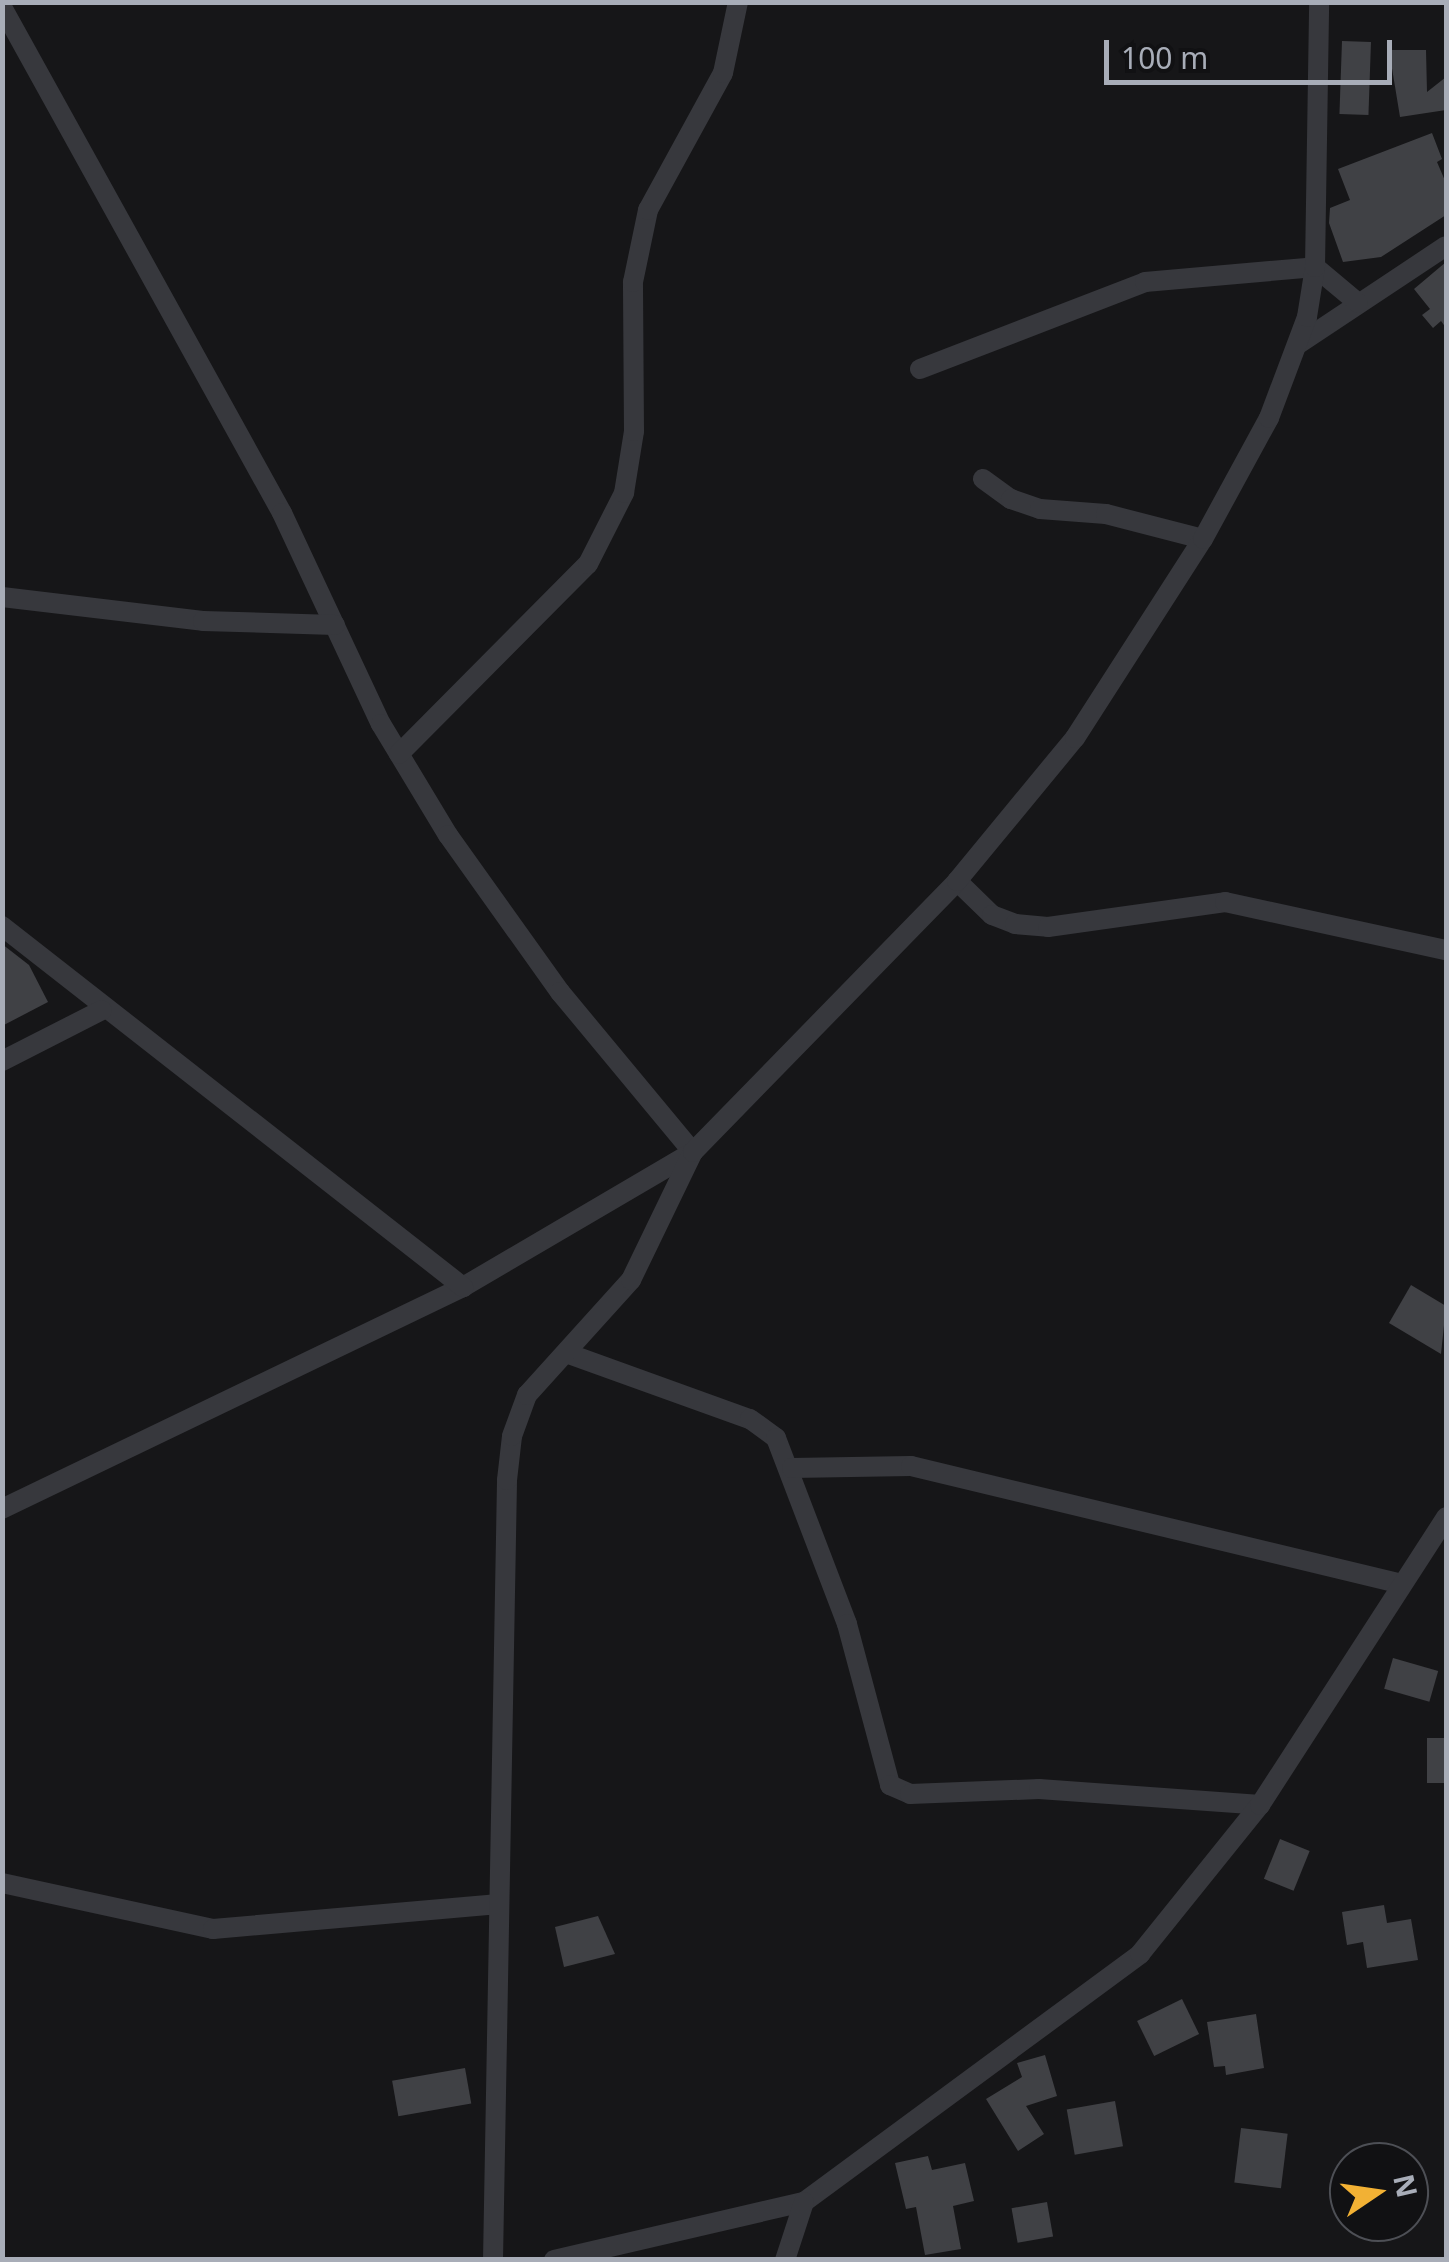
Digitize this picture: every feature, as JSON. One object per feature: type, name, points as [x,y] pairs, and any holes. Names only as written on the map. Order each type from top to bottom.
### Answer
[{"type":"street","points":[[399,754],[588,564],[624,493],[634,431],[634,282],[648,210],[724,73],[738,2]]},
{"type":"street","points":[[2,1510],[463,1287],[693,1152],[957,881],[1075,738],[1202,538],[1269,418],[1300,343],[1315,267],[1318,2]]},
{"type":"street","points":[[2,8],[282,513],[399,754],[560,992],[693,1152]]},
{"type":"street","points":[[1300,343],[1446,246]]},
{"type":"street","points":[[920,369],[1146,282],[1315,267],[1358,302]]},
{"type":"street","points":[[983,479],[1011,500],[1040,509],[1106,514],[1202,538]]},
{"type":"street","points":[[2,597],[202,621],[335,625]]},
{"type":"street","points":[[957,881],[992,914],[1015,924],[1048,928],[1226,902],[1446,950]]},
{"type":"street","points":[[2,926],[102,1010],[463,1287]]},
{"type":"street","points":[[2,1060],[102,1010]]},
{"type":"street","points":[[493,2260],[496,1904],[512,1436],[527,1395],[569,1354],[651,1248],[693,1152]]},
{"type":"street","points":[[569,1354],[750,1419],[776,1438],[792,1468],[848,1624],[890,1785],[910,1794],[1039,1789],[1260,1805]]},
{"type":"street","points":[[792,1468],[912,1466],[1402,1584]]},
{"type":"street","points":[[554,2260],[804,2202],[1140,1954],[1260,1805],[1446,1517]]},
{"type":"street","points":[[2,1883],[213,1930],[496,1904]]},
{"type":"street","points":[[785,2260],[804,2202]]},
{"type":"building","points":[[1342,41],[1371,42],[1368,115],[1339,114]]},
{"type":"building","points":[[1389,50],[1426,50],[1427,92],[1446,77],[1446,110],[1400,117]]},
{"type":"building","points":[[1432,133],[1442,159],[1437,162],[1446,183],[1446,215],[1381,257],[1343,262],[1329,223],[1330,208],[1350,200],[1338,169]]},
{"type":"building","points":[[1446,262],[1446,328],[1441,321],[1433,328],[1422,315],[1430,309],[1414,289]]},
{"type":"building","points":[[2,944],[29,965],[48,1002],[2,1026]]},
{"type":"building","points":[[1411,1285],[1446,1306],[1441,1354],[1389,1323]]},
{"type":"building","points":[[1393,1658],[1438,1671],[1429,1702],[1384,1689]]},
{"type":"building","points":[[1427,1738],[1446,1738],[1446,1783],[1427,1783]]},
{"type":"building","points":[[1280,1839],[1310,1851],[1294,1891],[1264,1879]]},
{"type":"building","points":[[1384,1905],[1387,1923],[1411,1919],[1418,1960],[1367,1968],[1363,1942],[1347,1945],[1342,1912]]},
{"type":"building","points":[[598,1916],[615,1954],[564,1967],[555,1927]]},
{"type":"building","points":[[1182,1999],[1199,2034],[1154,2056],[1137,2021]]},
{"type":"building","points":[[1256,2014],[1264,2068],[1226,2075],[1225,2066],[1214,2067],[1207,2022]]},
{"type":"building","points":[[1045,2055],[1057,2096],[1026,2106],[1044,2134],[1018,2151],[986,2099],[1022,2077],[1017,2063]]},
{"type":"building","points":[[465,2068],[471,2103],[398,2116],[392,2081]]},
{"type":"building","points":[[1115,2101],[1123,2146],[1075,2155],[1067,2110]]},
{"type":"building","points":[[1241,2128],[1288,2134],[1281,2188],[1234,2183]]},
{"type":"building","points":[[928,2156],[932,2170],[965,2163],[974,2201],[953,2206],[961,2249],[925,2255],[916,2207],[906,2209],[895,2163]]},
{"type":"building","points":[[1047,2202],[1053,2236],[1018,2243],[1012,2208]]}]
